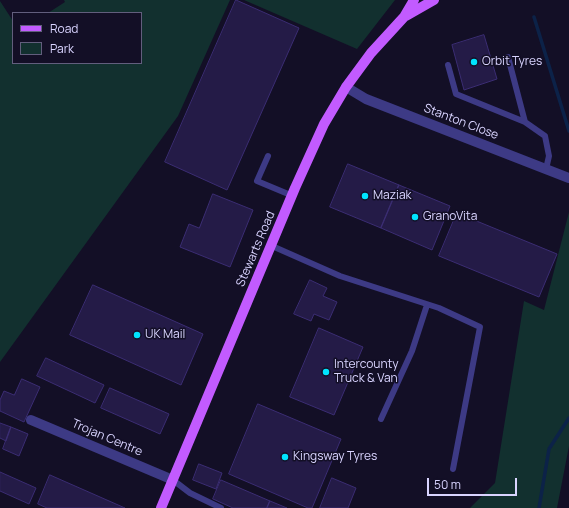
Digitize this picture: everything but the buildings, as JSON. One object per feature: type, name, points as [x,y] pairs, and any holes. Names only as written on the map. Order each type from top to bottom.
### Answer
[{"type":"main road","name":"Stewarts Road","points":[[161,508],[292,196],[324,124],[346,88],[371,53],[404,17],[414,0]]},
{"type":"main road","name":"Stewarts Road","points":[[404,17],[434,0]]},
{"type":"street","name":"Stanton Close","points":[[346,88],[366,99],[569,178]]},
{"type":"street","name":"Trojan Centre","points":[[31,420],[173,480]]},
{"type":"lane","points":[[508,57],[525,122]]},
{"type":"lane","points":[[448,65],[456,94],[525,122],[545,136],[550,156],[546,169]]},
{"type":"lane","points":[[268,156],[257,180],[292,196]]},
{"type":"lane","points":[[272,246],[340,276],[428,305],[480,326],[453,469]]},
{"type":"lane","points":[[381,419],[412,351],[428,305]]},
{"type":"lane","points":[[173,480],[190,493],[221,508]]},
{"type":"green space","points":[[64,0],[230,0],[178,116],[0,362],[0,1],[12,19],[12,64],[142,64],[142,12],[50,12],[65,2]]},
{"type":"green space","points":[[244,0],[395,0],[357,49]]},
{"type":"green space","points":[[569,212],[569,446],[557,508],[470,508],[495,483],[524,301],[544,310]]},
{"type":"waterway","points":[[534,17],[569,131]]},
{"type":"waterway","points":[[539,508],[549,449],[569,418]]},
{"type":"place","name":"Orbit Tyres","points":[[474,62]]},
{"type":"place","name":"Maziak","points":[[365,196]]},
{"type":"place","name":"GranoVita","points":[[415,217]]},
{"type":"place","name":"UK Mail","points":[[137,335]]},
{"type":"place","name":"Intercounty Truck & Van","points":[[326,372]]},
{"type":"place","name":"Kingsway Tyres","points":[[285,457]]}]
